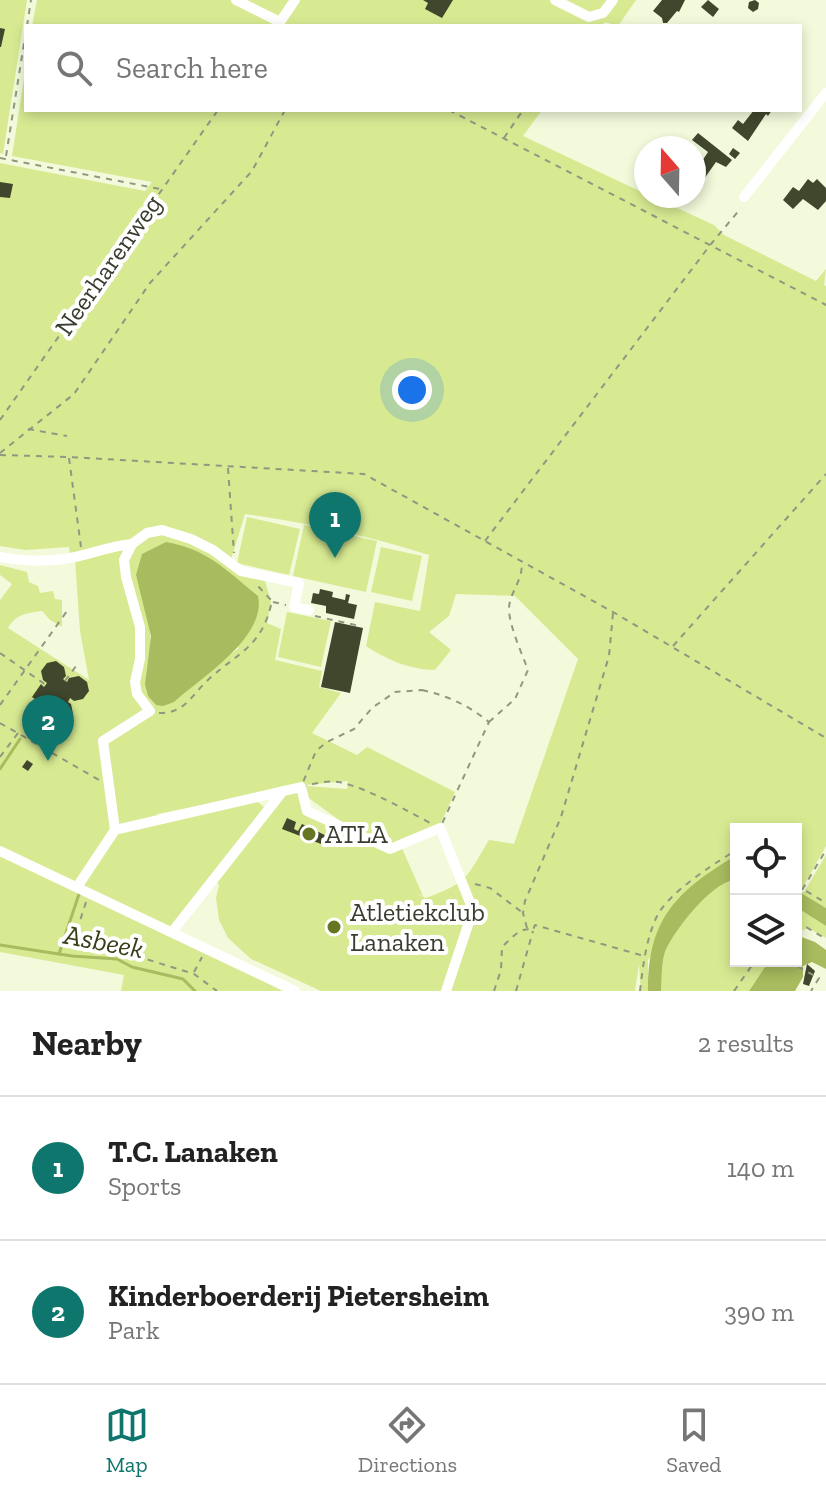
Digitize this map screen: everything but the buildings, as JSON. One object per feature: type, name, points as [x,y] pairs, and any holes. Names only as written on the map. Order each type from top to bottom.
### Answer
[{"type":"street","points":[[236,0],[280,22],[295,0]]},
{"type":"street","points":[[555,0],[584,15],[597,17],[613,0]]},
{"type":"street","points":[[744,197],[826,93]]},
{"type":"street","points":[[0,557],[43,561],[80,556],[132,544],[147,533],[162,530],[213,550],[237,568],[299,583],[294,607],[309,610]]},
{"type":"street","points":[[115,830],[103,741],[150,711],[137,694],[135,682],[140,659],[140,627],[124,560],[132,544]]},
{"type":"street","points":[[77,887],[115,830],[301,787],[307,811],[390,849],[440,828],[473,910],[446,991]]},
{"type":"street","points":[[172,932],[283,791]]},
{"type":"street","points":[[0,851],[295,991]]},
{"type":"path","points":[[27,24],[31,0]]},
{"type":"path","points":[[6,157],[24,44]]},
{"type":"path","name":"Neerharenweg","points":[[0,420],[217,112]]},
{"type":"path","points":[[0,454],[27,429],[74,394],[150,283],[252,171],[284,112]]},
{"type":"path","points":[[453,112],[826,305]]},
{"type":"path","points":[[504,138],[522,112]]},
{"type":"path","points":[[0,158],[161,190]]},
{"type":"path","points":[[485,541],[746,202],[744,197]]},
{"type":"path","points":[[27,429],[67,436]]},
{"type":"path","points":[[0,454],[364,474],[613,612],[826,738]]},
{"type":"path","points":[[69,457],[80,556]]},
{"type":"path","points":[[228,466],[228,495],[237,568],[272,601],[294,607]]},
{"type":"path","points":[[672,647],[826,474]]},
{"type":"path","points":[[301,787],[325,781],[339,782],[440,828],[489,722],[515,699],[528,670],[508,612],[523,570],[521,561]]},
{"type":"path","points":[[150,711],[173,713],[184,707],[209,679],[247,651],[258,637],[272,601]]},
{"type":"path","points":[[309,610],[309,614],[360,626]]},
{"type":"path","points":[[0,705],[67,611]]},
{"type":"path","points":[[527,928],[523,913],[525,901],[561,817],[609,656],[613,612]]},
{"type":"path","points":[[0,653],[46,685]]},
{"type":"path","points":[[65,681],[76,666]]},
{"type":"path","points":[[301,787],[316,751],[354,729],[372,708],[395,692],[422,690],[449,697],[489,722]]},
{"type":"path","points":[[28,739],[48,704]]},
{"type":"path","points":[[0,723],[107,784]]},
{"type":"path","points":[[0,757],[18,733]]},
{"type":"path","points":[[802,889],[826,850]]},
{"type":"path","points":[[640,991],[644,956],[658,914],[697,875],[730,854]]},
{"type":"path","points":[[462,881],[490,888],[523,913]]},
{"type":"path","points":[[802,891],[826,903]]},
{"type":"path","points":[[89,894],[78,927],[93,947],[117,950],[194,974],[217,991]]},
{"type":"path","points":[[516,991],[535,925],[644,956]]},
{"type":"path","points":[[802,925],[826,939]]},
{"type":"path","points":[[494,991],[501,970],[502,947],[519,931],[527,928],[533,930]]},
{"type":"path","points":[[194,974],[206,949]]},
{"type":"path","points":[[734,991],[751,967]]},
{"type":"path","points":[[798,967],[824,980]]},
{"type":"path","points":[[811,991],[819,978]]},
{"type":"shaded area","points":[[0,0],[27,0],[3,154],[0,153]]},
{"type":"shaded area","points":[[37,0],[636,0],[619,24],[32,24]]},
{"type":"shaded area","points":[[24,79],[24,112],[541,112],[523,136],[634,188],[634,208],[677,208],[816,281],[826,269],[826,846],[802,888],[802,823],[730,823],[730,859],[648,960],[648,991],[641,991],[639,964],[635,991],[321,991],[251,959],[228,938],[219,920],[216,898],[219,885],[216,881],[283,795],[295,791],[300,794],[303,812],[346,825],[310,799],[306,795],[306,786],[347,789],[348,781],[295,786],[157,814],[161,822],[256,800],[266,809],[168,933],[289,991],[121,991],[124,975],[0,952],[0,600],[12,584],[0,575],[0,565],[27,572],[29,582],[38,586],[40,593],[53,591],[55,599],[62,600],[62,627],[42,611],[18,617],[8,628],[89,680],[80,631],[75,560],[70,556],[69,547],[25,550],[0,546],[0,163],[145,191],[152,182],[12,156]],"holes":[[[245,514],[338,531],[429,555],[420,611],[375,602],[366,646],[390,659],[408,666],[435,670],[451,650],[429,632],[449,616],[456,594],[515,596],[578,659],[514,844],[489,840],[459,883],[426,898],[413,892],[423,896],[401,846],[439,827],[455,792],[367,747],[357,755],[312,733],[341,693],[319,687],[322,671],[275,660],[281,629],[267,623],[271,602],[265,581],[229,566]],[[136,575],[239,648],[156,705],[147,688],[150,631]]]},
{"type":"shaded area","points":[[247,517],[300,529],[289,575],[237,563]]},
{"type":"shaded area","points":[[304,525],[377,541],[366,592],[293,576]]},
{"type":"shaded area","points":[[166,542],[205,555],[226,569],[258,596],[258,611],[253,626],[230,655],[174,702],[163,706],[156,705],[148,696],[145,684],[151,636],[136,575],[142,554]]},
{"type":"shaded area","points":[[381,547],[422,556],[412,601],[371,592]]},
{"type":"shaded area","points":[[287,612],[331,621],[321,667],[278,657]]},
{"type":"shaded area","points":[[826,855],[826,908],[802,892]]},
{"type":"shaded area","points":[[730,859],[730,882],[705,898],[685,920],[665,952],[661,991],[648,991],[649,967],[659,928],[679,898]]},
{"type":"shaded area","points":[[730,882],[730,967],[765,967],[749,991],[661,991],[662,966],[670,943],[695,908]]},
{"type":"shaded area","points":[[802,894],[826,908],[826,926],[802,911]]},
{"type":"shaded area","points":[[802,911],[826,926],[826,938],[808,928],[802,930]]},
{"type":"shaded area","points":[[802,937],[826,950],[826,969],[812,962],[803,966],[803,977],[795,991],[749,991],[765,967],[802,967]]},
{"type":"waterway","points":[[0,769],[20,739]]},
{"type":"waterway","points":[[59,954],[79,894]]},
{"type":"waterway","name":"Asbeek","points":[[0,945],[117,959],[132,967],[183,979],[195,991]]},
{"type":"place","name":"T.C. Lanaken","points":[[335,558]]},
{"type":"place","name":"Kinderboerderij Pietersheim","points":[[48,761]]},
{"type":"place","name":"ATLA","points":[[309,834]]},
{"type":"place","name":"Atletiekclub Lanaken","points":[[334,927]]}]
